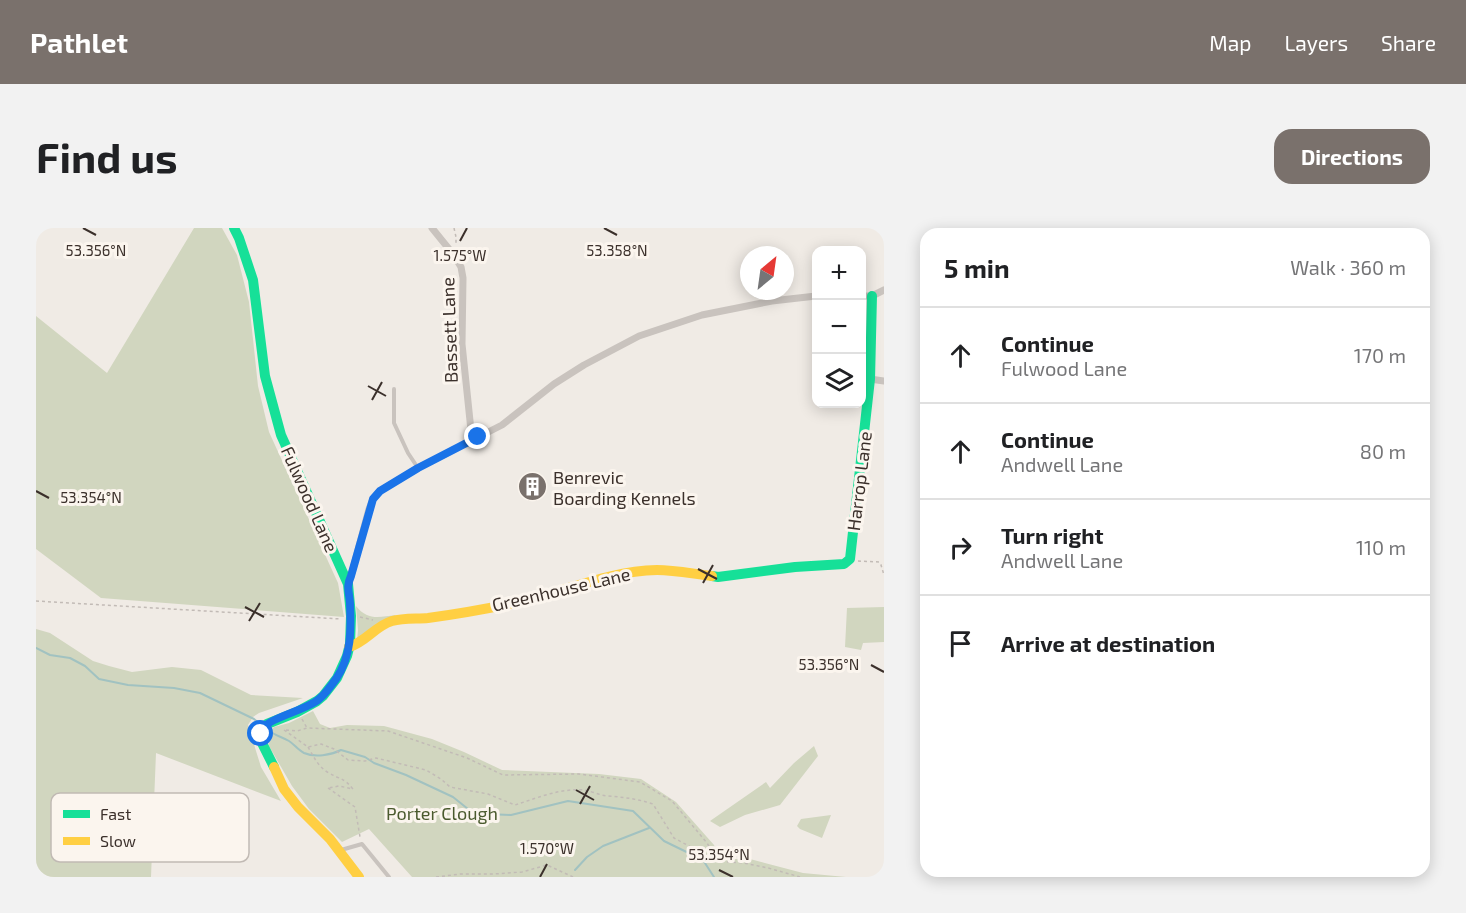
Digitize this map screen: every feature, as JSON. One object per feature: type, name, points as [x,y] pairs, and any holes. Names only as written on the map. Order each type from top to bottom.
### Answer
[{"type":"street","name":"Fulwood Lane","points":[[234,228],[253,280],[265,376],[281,435],[348,584],[351,616],[349,647],[341,672],[317,701],[267,724],[261,734],[262,743],[284,789],[298,807],[330,839],[359,877]]},
{"type":"street","name":"Bassett Lane","points":[[432,228],[461,267],[463,278],[462,345],[472,440]]},
{"type":"street","points":[[867,296],[884,290]]},
{"type":"street","points":[[348,584],[373,499],[380,491],[418,468],[502,425],[554,384],[639,336],[702,315],[772,301],[812,296]]},
{"type":"street","name":"Harrop Lane","points":[[850,559],[870,380],[867,296]]},
{"type":"street","points":[[870,380],[884,381]]},
{"type":"street","name":"Greenhouse Lane","points":[[349,647],[359,644],[378,628],[392,621],[427,618],[514,603],[596,579],[622,574],[658,570],[718,577],[795,567],[844,564],[850,559]]},
{"type":"lane","points":[[394,389],[394,423],[418,468]]},
{"type":"lane","points":[[340,851],[363,844],[389,877]]},
{"type":"path","points":[[453,254],[456,237],[454,228]]},
{"type":"path","points":[[850,559],[876,561],[881,565],[884,575]]},
{"type":"path","points":[[36,602],[336,619],[351,616],[376,620]]},
{"type":"path","points":[[363,844],[359,836],[355,807],[328,788],[339,786],[353,789],[346,780],[328,773],[318,765],[308,747],[284,730],[388,730],[467,758],[503,775],[579,774],[640,782],[672,801],[707,843],[717,861]]},
{"type":"path","points":[[308,747],[321,744],[334,748],[348,760],[365,761],[376,758],[426,770],[450,787],[488,794],[515,805],[568,790],[584,790],[602,795],[638,799],[653,804],[674,838],[717,861],[744,863],[800,877]]},
{"type":"path","points":[[436,877],[522,872],[547,865],[573,877]]},
{"type":"green space","points":[[194,228],[222,228],[237,255],[249,302],[258,386],[269,432],[338,583],[344,617],[101,598],[36,549],[36,316],[107,373]]},
{"type":"green space","points":[[356,606],[369,616],[396,615],[357,641]]},
{"type":"green space","points":[[884,607],[884,642],[863,643],[861,650],[845,647],[847,608]]},
{"type":"green space","points":[[36,629],[50,633],[93,661],[132,672],[172,667],[201,670],[251,695],[303,698],[259,713],[248,725],[261,767],[281,801],[156,753],[154,793],[51,793],[51,862],[152,862],[151,877],[36,877]]},
{"type":"green space","name":"Porter Clough","points":[[313,711],[320,724],[330,728],[347,725],[384,726],[432,739],[502,770],[599,774],[641,779],[676,802],[714,845],[720,859],[750,859],[803,873],[846,877],[412,877],[369,829],[342,842],[309,809],[292,786],[269,746],[267,735],[274,727],[289,723]]},
{"type":"green space","points":[[814,746],[818,756],[780,805],[745,815],[720,827],[710,821],[766,782],[770,788]]},
{"type":"green space","points":[[831,815],[822,838],[797,826],[801,819]]},
{"type":"waterway","points":[[36,648],[50,655],[70,658],[85,666],[99,679],[128,685],[174,688],[200,693],[254,719],[261,725]]},
{"type":"waterway","points":[[268,730],[289,741],[308,755],[323,755],[341,750],[365,757],[453,797],[468,809],[487,814],[511,815],[568,801],[633,811],[664,841],[703,860],[714,877]]},
{"type":"waterway","points":[[575,870],[587,857],[603,846],[649,828]]},
{"type":"traffic: fast","points":[[234,228],[253,280],[265,376],[281,435],[348,584],[351,616],[347,656],[337,678],[323,696],[297,712],[267,724],[263,728],[262,743],[274,767]]},
{"type":"traffic: fast","points":[[712,576],[844,564],[850,559],[870,379],[872,296]]},
{"type":"traffic: slow","points":[[349,647],[360,642],[380,626],[392,621],[428,618],[503,605],[620,574],[657,570],[712,576]]},
{"type":"traffic: slow","points":[[274,767],[284,789],[298,807],[330,839],[359,877]]},
{"type":"place","name":"Benrevic Boarding Kennels","points":[[532,487]]},
{"type":"route","points":[[261,734],[267,724],[317,701],[341,672],[350,644],[351,616],[348,584],[373,499],[380,491],[418,468],[478,437]]}]
